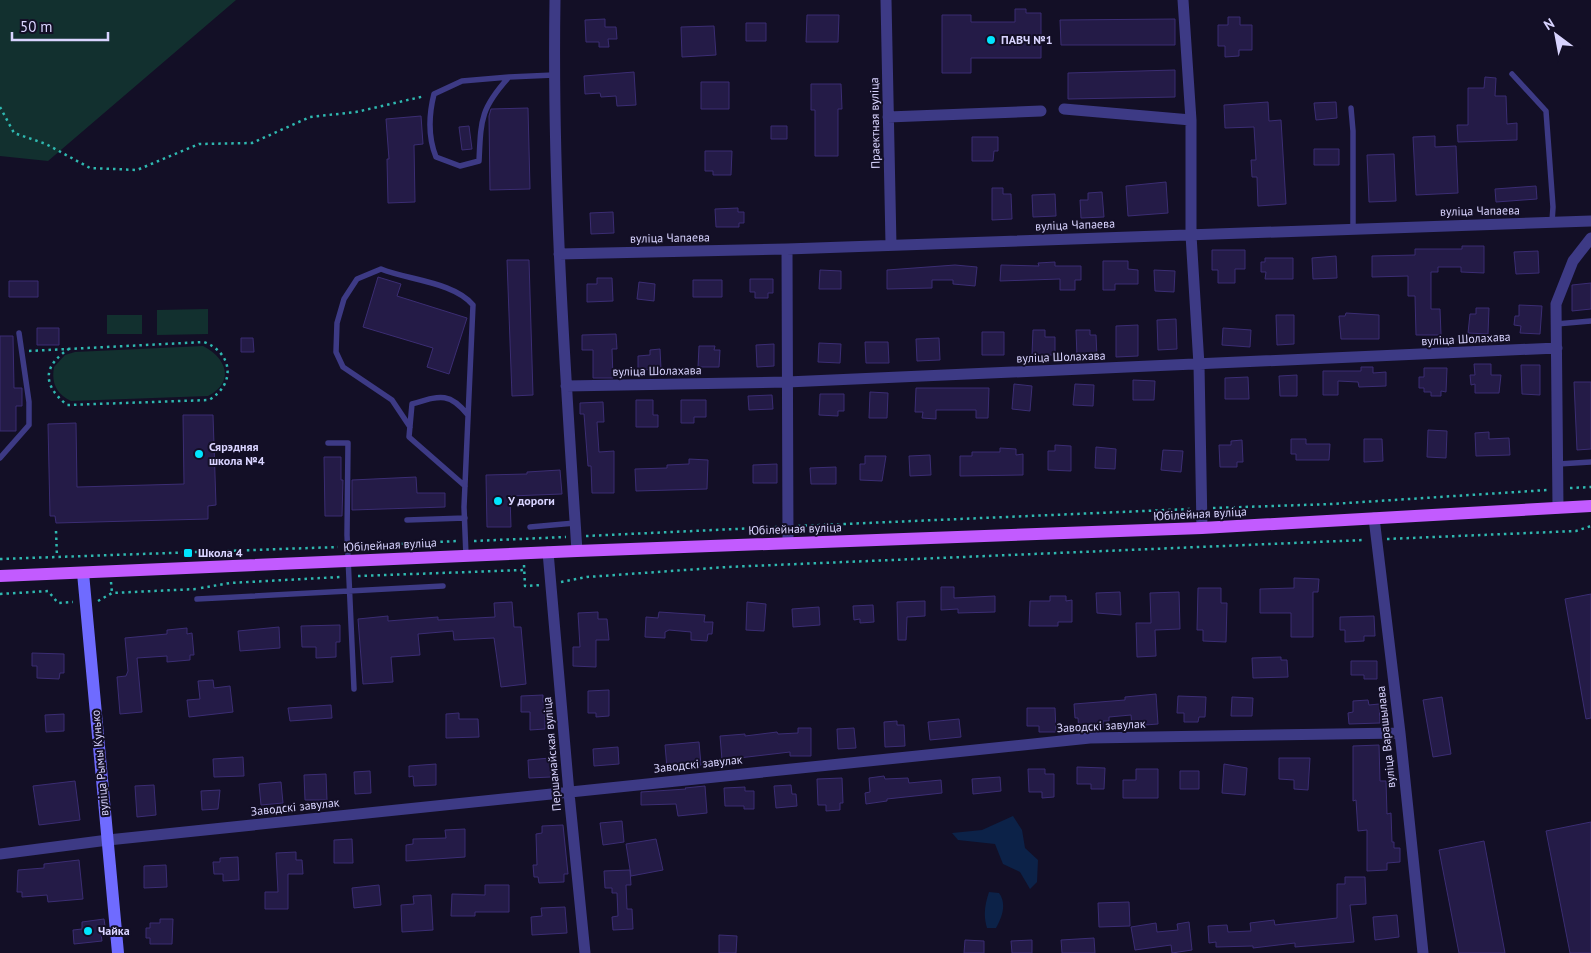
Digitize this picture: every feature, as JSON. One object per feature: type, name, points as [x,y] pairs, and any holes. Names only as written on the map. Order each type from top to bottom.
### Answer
[{"type":"main road","name":"Юбілейная вуліца","points":[[0,576],[548,552],[1202,528],[1591,506]]},
{"type":"street","points":[[555,0],[554,75],[559,254],[577,551]]},
{"type":"street","name":"Праектная вуліца","points":[[886,0],[890,245]]},
{"type":"street","points":[[1183,0],[1191,120],[1191,235],[1199,365],[1202,528]]},
{"type":"street","points":[[1064,109],[1191,120]]},
{"type":"street","points":[[888,117],[1040,111]]},
{"type":"street","name":"вуліца Чапаева","points":[[559,254],[787,249],[1353,228],[1552,224],[1591,221]]},
{"type":"street","points":[[1558,508],[1556,304],[1573,261],[1591,238]]},
{"type":"street","points":[[787,249],[788,543]]},
{"type":"street","name":"вуліца Шолахава","points":[[566,386],[787,382],[1557,348]]},
{"type":"street","name":"вуліца Варашылава","points":[[1374,518],[1400,734],[1423,953]]},
{"type":"street","name":"Першамайская вуліца","points":[[548,552],[568,793],[586,953]]},
{"type":"street","name":"вуліца Рымы Кунько","points":[[83,572],[118,953]]},
{"type":"street","name":"Заводскі завулак","points":[[0,854],[108,840],[1090,738],[1400,734]]},
{"type":"lane","points":[[1512,74],[1546,111],[1553,207],[1552,224]]},
{"type":"lane","points":[[509,77],[497,91],[481,119],[480,161],[460,166],[436,157],[431,144],[430,108],[434,94],[462,81],[509,77],[554,75]]},
{"type":"lane","points":[[1351,108],[1354,141],[1353,228]]},
{"type":"lane","points":[[410,427],[392,400],[343,367],[336,352],[336,323],[344,299],[357,279],[381,269],[396,275],[446,288],[466,297],[473,305],[465,486],[466,556]]},
{"type":"lane","points":[[1556,324],[1591,321]]},
{"type":"lane","points":[[0,458],[29,425],[23,351],[19,333]]},
{"type":"lane","points":[[465,486],[409,437],[412,404],[436,396],[457,401],[468,416]]},
{"type":"lane","points":[[328,443],[348,443],[348,561],[354,689]]},
{"type":"lane","points":[[1558,464],[1591,462]]},
{"type":"lane","points":[[407,520],[465,518]]},
{"type":"lane","points":[[530,527],[576,523]]},
{"type":"lane","points":[[197,599],[443,586]]},
{"type":"path","points":[[0,107],[14,133],[46,144],[90,168],[137,170],[199,144],[252,143],[310,117],[356,112],[434,94]]},
{"type":"path","points":[[23,351],[72,347],[204,342],[213,345],[223,355],[228,364],[228,375],[225,386],[217,395],[209,400],[67,405],[53,390],[48,378],[49,368],[58,356],[72,347]]},
{"type":"path","points":[[0,594],[48,591],[58,603],[98,601],[112,593],[200,589],[238,582],[524,570],[525,586],[550,584],[587,577],[726,568],[1576,531],[1591,526]]},
{"type":"path","points":[[56,531],[57,557]]},
{"type":"green space","points":[[0,0],[236,0],[48,161],[0,156]]},
{"type":"green space","points":[[208,309],[208,334],[157,335],[157,310]]},
{"type":"green space","points":[[107,315],[142,315],[142,334],[107,334]]},
{"type":"green space","points":[[203,346],[218,357],[225,370],[222,384],[208,396],[71,401],[59,392],[54,383],[54,367],[65,355],[75,352]]},
{"type":"water","points":[[1013,816],[1022,830],[1025,848],[1038,860],[1037,882],[1030,889],[1020,872],[1003,864],[995,844],[958,840],[952,833],[982,830]]},
{"type":"water","points":[[989,892],[999,893],[1003,902],[1002,915],[996,928],[987,928],[985,919],[986,901]]},
{"type":"building","name":"ПАВЧ №1","points":[[1015,9],[1026,9],[1026,13],[1041,13],[1041,58],[971,58],[971,73],[942,73],[942,15],[971,15],[971,22],[1015,22]]},
{"type":"building","points":[[807,15],[839,15],[838,42],[806,42]]},
{"type":"building","points":[[1228,17],[1240,17],[1240,25],[1252,25],[1252,50],[1239,50],[1239,56],[1225,57],[1225,46],[1218,46],[1218,25],[1228,25]]},
{"type":"building","points":[[605,19],[605,27],[616,27],[617,39],[608,39],[609,47],[599,47],[599,42],[586,42],[585,20]]},
{"type":"building","points":[[1175,19],[1175,45],[1061,45],[1060,20]]},
{"type":"building","points":[[746,23],[766,23],[766,41],[746,41]]},
{"type":"building","points":[[714,26],[716,55],[682,57],[681,27]]},
{"type":"building","points":[[1175,70],[1175,97],[1068,99],[1068,73]]},
{"type":"building","points":[[634,72],[636,105],[617,106],[616,96],[601,97],[600,93],[585,94],[584,76]]},
{"type":"building","points":[[1485,77],[1496,78],[1495,96],[1506,96],[1507,124],[1517,123],[1517,140],[1458,142],[1457,125],[1468,125],[1468,88],[1484,88]]},
{"type":"building","points":[[701,82],[729,82],[729,109],[701,109]]},
{"type":"building","points":[[811,84],[841,84],[842,109],[838,109],[838,156],[815,156],[815,110],[811,110]]},
{"type":"building","points":[[1268,102],[1269,121],[1281,120],[1286,204],[1258,206],[1257,177],[1252,177],[1251,160],[1256,160],[1254,127],[1225,128],[1224,105]]},
{"type":"building","points":[[1336,102],[1337,118],[1316,120],[1314,103]]},
{"type":"building","points":[[528,108],[530,189],[490,190],[489,116],[491,109]]},
{"type":"building","points":[[421,116],[423,144],[414,145],[415,202],[388,203],[387,159],[389,159],[386,119]]},
{"type":"building","points":[[469,126],[472,149],[462,150],[459,127]]},
{"type":"building","points":[[771,126],[787,126],[787,139],[771,139]]},
{"type":"building","points":[[1435,136],[1435,147],[1456,146],[1458,193],[1416,195],[1413,137]]},
{"type":"building","points":[[972,137],[998,137],[998,151],[994,151],[993,161],[972,161]]},
{"type":"building","points":[[1314,149],[1339,149],[1339,165],[1314,165]]},
{"type":"building","points":[[705,151],[732,151],[731,175],[713,175],[713,171],[705,171]]},
{"type":"building","points":[[1394,154],[1396,201],[1369,202],[1367,155]]},
{"type":"building","points":[[1166,182],[1168,213],[1128,216],[1126,186]]},
{"type":"building","points":[[1536,186],[1537,199],[1496,202],[1495,189]]},
{"type":"building","points":[[992,188],[1003,188],[1003,194],[1011,194],[1012,219],[992,220]]},
{"type":"building","points":[[1102,192],[1104,217],[1081,218],[1080,200],[1088,200],[1088,193]]},
{"type":"building","points":[[1055,194],[1056,216],[1033,217],[1032,195]]},
{"type":"building","points":[[738,208],[738,212],[744,212],[744,223],[739,223],[739,227],[716,227],[715,209]]},
{"type":"building","points":[[613,212],[614,233],[591,234],[590,213]]},
{"type":"building","points":[[1462,246],[1484,246],[1484,273],[1461,272],[1461,267],[1438,267],[1438,272],[1431,272],[1431,309],[1440,309],[1441,335],[1416,335],[1415,296],[1408,296],[1408,276],[1372,277],[1372,256],[1415,255],[1415,249],[1462,249]]},
{"type":"building","points":[[1212,250],[1245,250],[1245,269],[1235,269],[1235,283],[1218,283],[1218,270],[1212,270]]},
{"type":"building","points":[[1538,251],[1539,273],[1516,274],[1514,252]]},
{"type":"building","points":[[1336,256],[1337,278],[1313,279],[1312,258]]},
{"type":"building","points":[[1265,258],[1293,258],[1293,279],[1265,279],[1266,272],[1261,272],[1261,262],[1265,262]]},
{"type":"building","points":[[507,260],[529,260],[533,395],[512,396]]},
{"type":"building","points":[[1103,261],[1128,261],[1128,269],[1138,270],[1138,284],[1115,284],[1115,290],[1103,290]]},
{"type":"building","points":[[1055,262],[1055,266],[1081,266],[1081,280],[1075,280],[1075,290],[1060,290],[1060,279],[1000,281],[1001,265],[1039,266],[1038,263]]},
{"type":"building","points":[[955,265],[977,267],[975,286],[953,284],[953,280],[932,280],[932,288],[887,289],[887,270]]},
{"type":"building","points":[[820,270],[841,271],[841,289],[819,289]]},
{"type":"building","points":[[1154,270],[1175,271],[1174,292],[1155,291]]},
{"type":"building","points":[[378,277],[401,284],[397,296],[467,318],[449,374],[427,367],[433,348],[363,327]]},
{"type":"building","points":[[597,278],[612,278],[613,301],[587,302],[587,284],[597,284]]},
{"type":"building","points":[[750,279],[773,279],[773,293],[768,293],[768,298],[755,298],[755,292],[750,292]]},
{"type":"building","points":[[693,280],[722,280],[722,297],[693,297]]},
{"type":"building","points":[[9,281],[38,281],[38,297],[9,297]]},
{"type":"building","points":[[639,282],[655,284],[654,301],[637,299]]},
{"type":"building","points":[[1591,283],[1591,309],[1572,311],[1572,285]]},
{"type":"building","points":[[1519,305],[1542,306],[1540,334],[1520,333],[1521,326],[1514,325],[1515,316],[1519,316]]},
{"type":"building","points":[[1476,308],[1489,308],[1488,334],[1468,333],[1470,314],[1476,314]]},
{"type":"building","points":[[1346,313],[1379,315],[1379,339],[1341,339],[1339,316],[1345,316]]},
{"type":"building","points":[[1276,315],[1294,315],[1294,344],[1277,345]]},
{"type":"building","points":[[1176,319],[1177,349],[1158,350],[1157,320]]},
{"type":"building","points":[[1138,325],[1138,356],[1116,357],[1116,326]]},
{"type":"building","points":[[37,328],[59,328],[59,345],[37,345]]},
{"type":"building","points":[[1223,328],[1251,330],[1250,347],[1222,345]]},
{"type":"building","points":[[1033,330],[1045,330],[1045,337],[1055,337],[1055,355],[1032,355]]},
{"type":"building","points":[[1076,330],[1090,330],[1090,335],[1096,335],[1097,357],[1077,357]]},
{"type":"building","points":[[982,332],[1004,332],[1004,355],[982,355]]},
{"type":"building","points":[[616,334],[617,349],[612,349],[613,378],[593,378],[593,350],[582,350],[582,335]]},
{"type":"building","points":[[0,336],[13,336],[14,388],[22,388],[22,406],[16,406],[16,431],[0,431]]},
{"type":"building","points":[[241,338],[253,338],[254,352],[241,352]]},
{"type":"building","points":[[939,338],[940,360],[917,361],[916,339]]},
{"type":"building","points":[[865,342],[888,342],[889,363],[866,363]]},
{"type":"building","points":[[819,343],[841,344],[840,363],[818,362]]},
{"type":"building","points":[[774,344],[774,366],[757,367],[756,345]]},
{"type":"building","points":[[699,346],[715,346],[714,350],[720,350],[719,367],[698,367]]},
{"type":"building","points":[[660,349],[661,369],[638,370],[638,356],[650,355],[650,350]]},
{"type":"building","points":[[1474,364],[1491,364],[1491,375],[1501,375],[1499,393],[1475,393],[1475,384],[1471,385],[1470,375],[1475,375]]},
{"type":"building","points":[[1521,365],[1540,365],[1540,395],[1522,394]]},
{"type":"building","points":[[1361,367],[1373,367],[1373,373],[1386,372],[1386,386],[1359,387],[1358,382],[1338,381],[1338,395],[1323,395],[1323,371],[1361,371]]},
{"type":"building","points":[[1424,368],[1447,368],[1446,392],[1441,391],[1441,396],[1431,396],[1431,392],[1424,392],[1424,388],[1419,388],[1419,377],[1424,377]]},
{"type":"building","points":[[1297,375],[1297,396],[1280,396],[1279,376]]},
{"type":"building","points":[[1248,377],[1249,399],[1225,399],[1225,378]]},
{"type":"building","points":[[1133,380],[1155,381],[1154,400],[1133,400]]},
{"type":"building","points":[[1574,382],[1591,382],[1591,449],[1577,450]]},
{"type":"building","points":[[1014,384],[1032,386],[1030,411],[1012,409]]},
{"type":"building","points":[[1075,384],[1094,385],[1093,406],[1073,405]]},
{"type":"building","points":[[916,388],[989,388],[988,418],[976,418],[976,410],[936,410],[936,419],[922,418],[923,412],[915,412]]},
{"type":"building","points":[[870,392],[888,393],[887,418],[869,418]]},
{"type":"building","points":[[820,394],[844,394],[844,411],[838,411],[838,416],[819,415]]},
{"type":"building","points":[[772,395],[773,409],[749,410],[748,396]]},
{"type":"building","points":[[636,400],[653,400],[653,415],[658,415],[658,427],[636,427]]},
{"type":"building","points":[[681,400],[706,400],[706,417],[694,417],[694,423],[681,423]]},
{"type":"building","points":[[603,402],[604,422],[597,422],[599,452],[614,451],[614,493],[592,493],[591,466],[588,466],[584,414],[580,414],[580,403]]},
{"type":"building","name":"Сярэдняя школа №4","points":[[183,415],[213,415],[216,505],[208,506],[208,519],[56,523],[55,516],[50,516],[48,424],[76,423],[77,487],[184,484]]},
{"type":"building","points":[[1428,430],[1447,431],[1446,458],[1427,457]]},
{"type":"building","points":[[1489,432],[1489,439],[1509,438],[1510,455],[1476,456],[1475,433]]},
{"type":"building","points":[[1291,439],[1306,439],[1306,444],[1330,444],[1329,460],[1296,460],[1296,454],[1291,454]]},
{"type":"building","points":[[1364,439],[1382,439],[1383,461],[1364,462]]},
{"type":"building","points":[[1242,440],[1243,462],[1237,462],[1237,467],[1220,467],[1219,445],[1231,445],[1231,441]]},
{"type":"building","points":[[1055,445],[1071,446],[1071,471],[1048,470],[1048,451],[1055,451]]},
{"type":"building","points":[[1096,447],[1116,449],[1115,469],[1095,468]]},
{"type":"building","points":[[1000,448],[1016,449],[1016,455],[1023,454],[1023,475],[960,476],[960,456],[972,456],[972,452],[1000,452]]},
{"type":"building","points":[[1163,450],[1183,451],[1181,472],[1161,470]]},
{"type":"building","points":[[930,455],[931,475],[910,476],[909,456]]},
{"type":"building","points":[[865,456],[886,456],[882,481],[860,480],[860,464],[865,464]]},
{"type":"building","points":[[324,457],[341,457],[341,480],[343,480],[342,516],[325,516]]},
{"type":"building","points":[[689,459],[708,460],[707,489],[636,491],[635,469],[667,468],[667,465],[689,464]]},
{"type":"building","points":[[777,464],[777,483],[753,483],[753,465]]},
{"type":"building","points":[[836,467],[836,484],[811,484],[810,468]]},
{"type":"building","points":[[560,470],[562,494],[510,496],[511,527],[487,527],[486,475],[527,474],[527,472]]},
{"type":"building","points":[[416,477],[417,493],[445,493],[445,507],[352,510],[352,480]]},
{"type":"building","points":[[1294,578],[1319,579],[1318,592],[1313,592],[1313,637],[1291,637],[1291,613],[1260,613],[1260,589],[1294,588]]},
{"type":"building","points":[[941,587],[954,587],[954,598],[995,596],[995,612],[958,613],[958,609],[941,610]]},
{"type":"building","points":[[1198,588],[1221,588],[1221,603],[1227,603],[1226,642],[1203,641],[1203,630],[1197,630]]},
{"type":"building","points":[[1120,592],[1121,615],[1097,613],[1096,593]]},
{"type":"building","points":[[1179,592],[1180,629],[1155,630],[1156,656],[1137,657],[1136,623],[1151,623],[1150,593]]},
{"type":"building","points":[[1591,594],[1591,718],[1586,719],[1565,599]]},
{"type":"building","points":[[1050,596],[1066,596],[1066,601],[1072,600],[1072,622],[1058,622],[1058,626],[1029,626],[1030,601],[1050,601]]},
{"type":"building","points":[[925,601],[925,616],[907,617],[906,640],[898,640],[897,602]]},
{"type":"building","points":[[512,602],[514,627],[521,627],[526,684],[501,687],[494,638],[454,640],[453,631],[418,634],[420,655],[391,657],[393,682],[363,684],[358,619],[388,616],[388,621],[438,617],[438,620],[495,617],[494,603]]},
{"type":"building","points":[[747,602],[766,604],[764,631],[746,630]]},
{"type":"building","points":[[873,605],[874,622],[860,623],[860,619],[854,620],[853,606]]},
{"type":"building","points":[[819,607],[820,625],[793,627],[792,609]]},
{"type":"building","points":[[598,612],[598,619],[607,619],[609,640],[596,640],[596,667],[573,666],[573,647],[580,647],[578,613]]},
{"type":"building","points":[[659,612],[705,615],[704,622],[713,622],[712,634],[708,634],[707,641],[691,640],[691,632],[669,630],[665,632],[665,638],[645,637],[646,617],[658,618]]},
{"type":"building","points":[[1374,616],[1375,636],[1364,636],[1364,641],[1345,642],[1345,630],[1340,630],[1340,617]]},
{"type":"building","points":[[340,625],[340,642],[336,642],[336,657],[316,658],[316,647],[302,647],[301,626]]},
{"type":"building","points":[[279,627],[280,648],[240,651],[238,631]]},
{"type":"building","points":[[187,628],[187,634],[192,633],[194,655],[190,655],[190,660],[167,662],[167,656],[137,658],[142,712],[120,714],[117,677],[126,676],[128,671],[125,638],[167,634],[167,630]]},
{"type":"building","points":[[32,653],[64,654],[64,673],[60,673],[59,679],[37,678],[37,666],[32,666]]},
{"type":"building","points":[[1281,657],[1281,660],[1287,660],[1288,677],[1253,678],[1252,658]]},
{"type":"building","points":[[1351,661],[1377,661],[1377,679],[1364,679],[1364,675],[1351,675]]},
{"type":"building","points":[[213,680],[214,688],[230,686],[233,712],[189,717],[187,700],[200,699],[198,681]]},
{"type":"building","points":[[609,690],[609,716],[596,717],[596,713],[588,713],[588,691]]},
{"type":"building","points":[[1156,694],[1158,724],[1132,726],[1131,715],[1109,717],[1109,721],[1103,721],[1103,728],[1079,730],[1078,718],[1075,718],[1074,704],[1125,700],[1125,697]]},
{"type":"building","points":[[543,695],[543,702],[548,702],[548,713],[545,713],[545,729],[530,730],[530,712],[521,712],[521,696]]},
{"type":"building","points":[[1178,696],[1206,697],[1205,717],[1199,717],[1198,722],[1184,722],[1184,713],[1177,713]]},
{"type":"building","points":[[1232,697],[1253,698],[1252,716],[1231,716]]},
{"type":"building","points":[[1442,697],[1451,754],[1433,757],[1423,700]]},
{"type":"building","points":[[1368,700],[1369,705],[1379,704],[1380,723],[1349,724],[1348,713],[1353,712],[1353,701]]},
{"type":"building","points":[[331,705],[332,718],[290,721],[288,708]]},
{"type":"building","points":[[1027,708],[1055,708],[1056,732],[1039,732],[1039,726],[1027,726]]},
{"type":"building","points":[[459,713],[459,719],[478,719],[479,737],[446,738],[446,714]]},
{"type":"building","points":[[64,714],[64,731],[46,732],[45,715]]},
{"type":"building","points":[[959,719],[961,737],[930,740],[928,722]]},
{"type":"building","points":[[897,721],[897,725],[904,725],[905,746],[885,747],[884,722]]},
{"type":"building","points":[[798,728],[811,728],[811,756],[790,756],[790,752],[722,760],[720,736],[745,734],[745,736],[777,732],[778,734],[798,733]]},
{"type":"building","points":[[854,728],[856,748],[838,749],[837,729]]},
{"type":"building","points":[[699,742],[701,765],[667,768],[665,745]]},
{"type":"building","points":[[1379,745],[1380,781],[1386,781],[1387,814],[1391,813],[1392,842],[1394,842],[1394,848],[1400,848],[1400,862],[1387,863],[1387,870],[1367,871],[1367,830],[1358,831],[1356,800],[1353,801],[1353,746]]},
{"type":"building","points":[[618,747],[619,764],[594,766],[593,749]]},
{"type":"building","points":[[243,757],[244,776],[214,777],[213,759]]},
{"type":"building","points":[[550,758],[551,777],[529,778],[528,760]]},
{"type":"building","points":[[1279,758],[1310,758],[1308,790],[1294,789],[1294,780],[1279,779]]},
{"type":"building","points":[[436,764],[436,785],[414,786],[413,776],[409,777],[409,766]]},
{"type":"building","points":[[1224,764],[1247,768],[1245,795],[1222,793]]},
{"type":"building","points":[[1077,767],[1105,768],[1104,789],[1091,789],[1091,784],[1077,784]]},
{"type":"building","points":[[1028,769],[1045,769],[1045,774],[1054,774],[1054,797],[1042,798],[1042,792],[1029,792]]},
{"type":"building","points":[[1136,769],[1158,769],[1158,798],[1123,798],[1123,780],[1136,780]]},
{"type":"building","points":[[370,771],[371,793],[355,794],[354,772]]},
{"type":"building","points":[[1180,771],[1199,771],[1199,789],[1180,789]]},
{"type":"building","points":[[326,774],[327,800],[305,800],[304,775]]},
{"type":"building","points":[[884,776],[885,779],[908,778],[909,783],[941,780],[942,793],[887,799],[887,801],[866,804],[865,793],[870,792],[869,778]]},
{"type":"building","points":[[1000,777],[1001,791],[973,794],[972,779]]},
{"type":"building","points":[[842,778],[843,803],[840,803],[840,810],[826,811],[826,805],[818,805],[817,779]]},
{"type":"building","points":[[75,781],[80,820],[39,825],[33,786]]},
{"type":"building","points":[[281,782],[283,803],[261,805],[259,784]]},
{"type":"building","points":[[154,785],[156,815],[137,817],[135,786]]},
{"type":"building","points":[[791,785],[792,794],[796,794],[797,806],[776,808],[774,786]]},
{"type":"building","points":[[705,786],[707,813],[678,816],[676,804],[641,805],[641,792]]},
{"type":"building","points":[[745,787],[745,791],[754,791],[754,809],[744,809],[744,806],[725,806],[724,788]]},
{"type":"building","points":[[220,790],[218,809],[202,810],[201,791]]},
{"type":"building","points":[[622,821],[624,842],[603,845],[600,823]]},
{"type":"building","points":[[1591,822],[1591,953],[1570,953],[1546,831]]},
{"type":"building","points":[[563,825],[568,874],[564,874],[564,882],[539,883],[538,877],[534,877],[533,865],[537,865],[536,834],[542,833],[542,826]]},
{"type":"building","points":[[465,829],[465,857],[406,861],[406,845],[413,844],[413,839],[446,838],[445,830]]},
{"type":"building","points":[[352,839],[353,863],[334,863],[334,840]]},
{"type":"building","points":[[656,839],[663,870],[631,876],[626,844]]},
{"type":"building","points":[[1484,841],[1505,953],[1459,953],[1439,850]]},
{"type":"building","points":[[296,852],[296,860],[302,860],[303,874],[288,874],[288,909],[265,909],[265,892],[278,892],[276,853]]},
{"type":"building","points":[[238,857],[239,880],[223,881],[223,874],[214,874],[213,862],[220,862],[220,858]]},
{"type":"building","points":[[79,860],[83,899],[48,902],[47,895],[22,897],[22,892],[17,892],[18,870],[44,868],[44,864]]},
{"type":"building","points":[[166,865],[167,887],[144,888],[144,866]]},
{"type":"building","points":[[630,870],[631,885],[626,885],[627,909],[632,909],[633,929],[613,930],[612,917],[618,916],[617,893],[612,893],[612,888],[605,888],[604,871]]},
{"type":"building","points":[[1345,877],[1365,877],[1366,904],[1350,905],[1354,942],[1295,947],[1295,943],[1253,948],[1253,946],[1216,947],[1216,942],[1209,943],[1208,926],[1227,925],[1228,932],[1251,931],[1250,923],[1274,920],[1275,925],[1337,918],[1337,884],[1345,884]]},
{"type":"building","points":[[379,885],[381,905],[354,908],[352,888]]},
{"type":"building","points":[[485,885],[509,885],[509,912],[475,912],[475,916],[451,916],[452,894],[485,895]]},
{"type":"building","points":[[431,895],[433,930],[402,932],[401,905],[414,904],[413,896]]},
{"type":"building","points":[[1129,902],[1130,926],[1099,927],[1098,903]]},
{"type":"building","points":[[565,907],[567,933],[532,935],[531,917],[542,916],[541,908]]},
{"type":"building","points":[[1397,915],[1399,937],[1375,940],[1373,917]]},
{"type":"building","points":[[104,919],[106,933],[101,934],[102,941],[74,944],[73,930],[82,929],[82,922]]},
{"type":"building","points":[[160,919],[173,919],[172,944],[150,944],[150,938],[146,938],[146,928],[150,928],[150,923],[160,923]]},
{"type":"building","points":[[1189,922],[1192,950],[1172,953],[1171,945],[1135,950],[1131,927],[1156,923],[1157,932],[1178,930],[1177,924]]},
{"type":"building","points":[[719,935],[737,936],[736,953],[719,953]]},
{"type":"building","points":[[1094,938],[1095,953],[1062,953],[1061,940]]},
{"type":"building","points":[[965,940],[984,941],[984,953],[964,953]]},
{"type":"building","points":[[1032,940],[1032,953],[1012,953],[1011,941]]},
{"type":"place","name":"ПАВЧ №1","points":[[991,40]]},
{"type":"place","name":"Сярэдняя школа №4","points":[[199,454]]},
{"type":"place","name":"У дороги","points":[[498,501]]},
{"type":"place","name":"Школа 4","points":[[188,553]]},
{"type":"place","name":"Чайка","points":[[88,931]]}]
